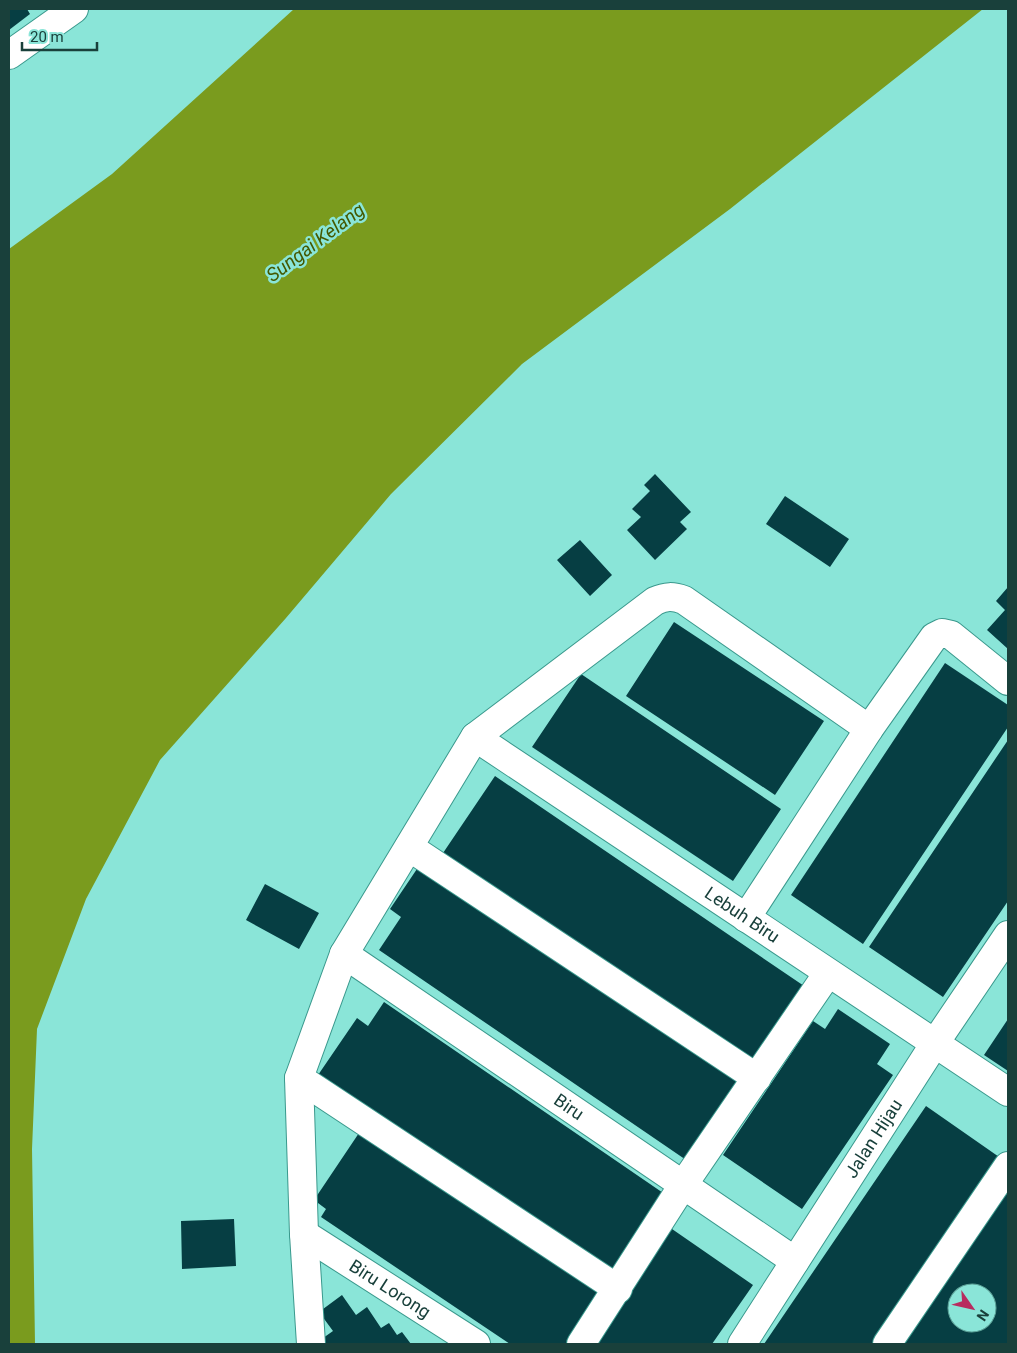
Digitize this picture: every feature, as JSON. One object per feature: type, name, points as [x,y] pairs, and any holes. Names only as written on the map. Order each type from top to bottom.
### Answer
[{"type":"street","points":[[9,55],[74,9]]},
{"type":"street","points":[[311,1344],[304,1234],[299,1078],[344,954],[476,737],[655,602],[674,596],[684,600],[869,729]]},
{"type":"street","points":[[746,918],[869,729],[934,637],[942,633],[958,639],[1008,681]]},
{"type":"street","name":"Lebuh Biru","points":[[476,737],[1008,1092]]},
{"type":"street","points":[[409,847],[756,1078]]},
{"type":"street","name":"Jalan Hijau","points":[[742,1344],[935,1043],[1006,943]]},
{"type":"street","name":"Biru","points":[[344,954],[795,1261]]},
{"type":"street","points":[[581,1344],[683,1185],[828,973]]},
{"type":"street","points":[[299,1078],[618,1289]]},
{"type":"street","points":[[887,1344],[1008,1166]]},
{"type":"street","name":"Biru Lorong","points":[[304,1234],[467,1342]]},
{"type":"water","name":"Sungai Kelang","points":[[294,9],[983,9],[730,209],[522,364],[391,494],[286,618],[160,760],[86,899],[37,1029],[32,1149],[35,1344],[9,1344],[9,249],[112,174]]},
{"type":"building","points":[[9,9],[27,9],[30,14],[9,30]]},
{"type":"building","points":[[655,474],[691,512],[680,522],[687,529],[655,560],[627,530],[641,517],[632,509],[650,491],[644,485]]},
{"type":"building","points":[[785,496],[849,539],[830,567],[766,524]]},
{"type":"building","points":[[580,540],[612,575],[590,596],[557,560]]},
{"type":"building","points":[[1008,587],[1008,649],[987,630],[1005,610],[996,601]]},
{"type":"building","points":[[674,622],[824,721],[775,795],[626,696]]},
{"type":"building","points":[[945,663],[1008,705],[1008,727],[863,944],[791,895]]},
{"type":"building","points":[[581,674],[781,809],[733,881],[532,747]]},
{"type":"building","points":[[1008,740],[1008,901],[943,997],[869,947]]},
{"type":"building","points":[[495,776],[810,990],[755,1070],[441,856]]},
{"type":"building","points":[[421,863],[746,1084],[692,1164],[379,950],[401,917],[390,909]]},
{"type":"building","points":[[265,884],[319,913],[299,949],[246,920]]},
{"type":"building","points":[[384,1002],[669,1197],[613,1281],[316,1078],[357,1018],[368,1026]]},
{"type":"building","points":[[838,1009],[890,1044],[877,1064],[893,1075],[802,1209],[723,1155],[813,1021],[825,1029]]},
{"type":"building","points":[[1008,1019],[1008,1071],[984,1055]]},
{"type":"building","points":[[926,1106],[1002,1159],[876,1344],[764,1344]]},
{"type":"building","points":[[361,1130],[605,1295],[572,1344],[510,1344],[321,1217],[326,1209],[314,1200]]},
{"type":"building","points":[[1008,1187],[1008,1344],[901,1344]]},
{"type":"building","points":[[234,1219],[236,1266],[182,1269],[181,1221]]},
{"type":"building","points":[[672,1229],[753,1285],[712,1344],[593,1344]]},
{"type":"building","points":[[342,1295],[356,1315],[367,1307],[381,1328],[389,1323],[397,1335],[402,1332],[411,1344],[317,1344],[333,1331],[319,1312]]}]
